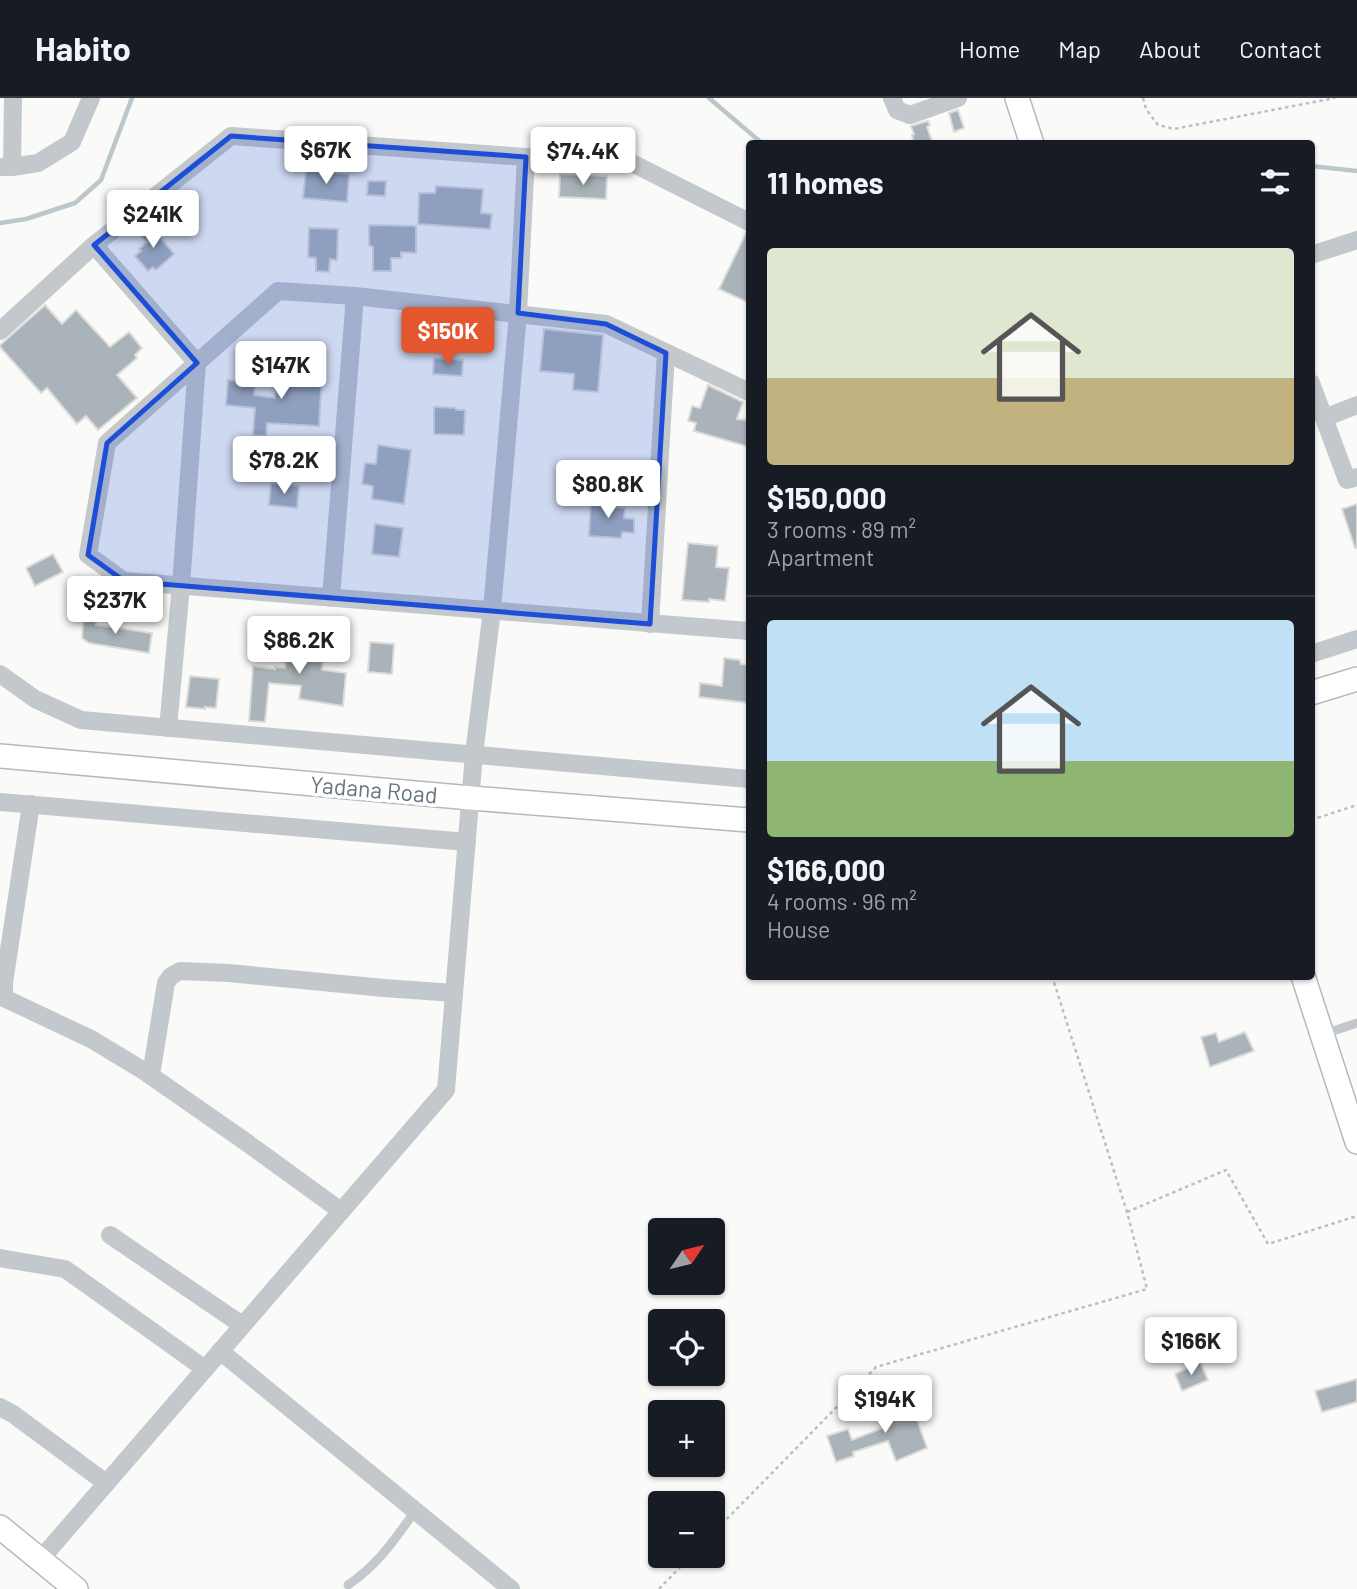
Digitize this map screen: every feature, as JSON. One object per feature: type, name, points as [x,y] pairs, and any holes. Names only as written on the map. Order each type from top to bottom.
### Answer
[{"type":"main road","points":[[1017,98],[1031,140]]},
{"type":"main road","points":[[1315,692],[1357,679]]},
{"type":"main road","name":"Yadana Road","points":[[0,756],[746,820]]},
{"type":"main road","points":[[1304,980],[1357,1142]]},
{"type":"main road","points":[[0,1527],[76,1589]]},
{"type":"street","points":[[13,98],[6,167],[38,163],[72,142],[91,98]]},
{"type":"street","points":[[892,98],[897,110],[910,115],[958,98]]},
{"type":"street","points":[[0,331],[94,245],[231,136],[632,163],[746,220]]},
{"type":"street","points":[[40,1560],[446,1090],[474,754],[492,610],[518,313],[526,157]]},
{"type":"street","points":[[1315,254],[1357,240]]},
{"type":"street","points":[[94,245],[197,363],[181,586],[167,728]]},
{"type":"street","points":[[746,391],[606,324],[355,296],[278,291],[107,443],[88,555],[124,581],[746,631]]},
{"type":"street","points":[[331,598],[355,296]]},
{"type":"street","points":[[650,624],[666,353]]},
{"type":"street","points":[[1315,394],[1347,481],[1357,477]]},
{"type":"street","points":[[1324,418],[1357,405]]},
{"type":"street","points":[[1315,653],[1357,639]]},
{"type":"street","points":[[0,674],[35,699],[81,720],[746,779]]},
{"type":"street","points":[[0,802],[467,842]]},
{"type":"street","points":[[30,804],[2,997],[91,1039],[151,1075],[341,1211]]},
{"type":"street","points":[[151,1075],[166,983],[180,971],[454,993]]},
{"type":"street","points":[[110,1235],[242,1325]]},
{"type":"street","points":[[0,1258],[65,1269],[205,1369]]},
{"type":"street","points":[[220,1351],[511,1589]]},
{"type":"street","points":[[0,1407],[106,1483]]},
{"type":"lane","points":[[1322,1035],[1357,1023]]},
{"type":"lane","points":[[348,1585],[366,1573],[387,1550],[416,1510]]},
{"type":"path","points":[[1143,98],[1146,109],[1158,125],[1174,129],[1335,98]]},
{"type":"path","points":[[1298,98],[1300,104]]},
{"type":"path","points":[[1315,819],[1357,805]]},
{"type":"path","points":[[725,1521],[876,1367],[1147,1289],[1127,1212],[1053,980]]},
{"type":"path","points":[[1127,1212],[1226,1170],[1268,1244],[1357,1216]]},
{"type":"path","points":[[659,1589],[679,1568]]},
{"type":"highlighted area","points":[[231,136],[526,157],[518,313],[606,324],[666,353],[650,624],[124,581],[88,555],[107,443],[197,363],[94,245]]},
{"type":"building","points":[[958,110],[964,128],[954,132],[949,113]]},
{"type":"building","points":[[928,121],[932,140],[913,140],[911,126]]},
{"type":"building","points":[[306,170],[349,174],[347,202],[303,198]]},
{"type":"building","points":[[560,174],[607,176],[606,199],[559,197]]},
{"type":"building","points":[[368,181],[386,181],[385,196],[367,195]]},
{"type":"building","points":[[436,186],[483,189],[481,213],[492,214],[490,229],[418,224],[419,193],[435,193]]},
{"type":"building","points":[[150,225],[174,254],[156,270],[153,267],[148,271],[135,256],[147,242],[140,235]]},
{"type":"building","points":[[369,225],[416,226],[416,253],[401,252],[401,258],[391,258],[391,271],[373,271]]},
{"type":"building","points":[[309,228],[338,229],[337,260],[330,259],[329,272],[316,271],[316,258],[308,257]]},
{"type":"building","points":[[746,233],[746,302],[719,289]]},
{"type":"building","points":[[45,305],[62,324],[76,310],[110,347],[129,332],[142,348],[135,355],[137,358],[117,375],[137,398],[98,430],[86,416],[77,424],[47,388],[41,393],[0,347]]},
{"type":"building","points":[[434,318],[462,320],[461,335],[433,333]]},
{"type":"building","points":[[544,329],[603,335],[598,392],[573,390],[574,374],[540,371]]},
{"type":"building","points":[[434,358],[463,360],[462,376],[433,374]]},
{"type":"building","points":[[277,371],[322,374],[319,426],[267,423],[266,436],[253,435],[255,408],[226,405],[228,380],[255,383],[254,395],[275,398]]},
{"type":"building","points":[[708,385],[743,402],[737,419],[746,420],[746,446],[694,431],[696,423],[688,421],[692,406],[700,408]]},
{"type":"building","points":[[434,407],[465,410],[464,435],[434,434]]},
{"type":"building","points":[[378,445],[411,450],[404,504],[372,499],[373,486],[362,484],[365,463],[376,464]]},
{"type":"building","points":[[271,483],[299,486],[297,508],[269,505]]},
{"type":"building","points":[[591,498],[610,499],[610,507],[625,508],[624,518],[634,519],[634,533],[622,532],[621,538],[589,536]]},
{"type":"building","points":[[1357,504],[1357,548],[1355,548],[1342,509]]},
{"type":"building","points":[[375,524],[403,528],[399,557],[372,554]]},
{"type":"building","points":[[688,543],[718,546],[716,567],[729,568],[725,601],[682,600]]},
{"type":"building","points":[[53,554],[63,572],[35,586],[26,568]]},
{"type":"building","points":[[84,613],[97,615],[96,625],[152,633],[149,653],[89,643],[82,638]]},
{"type":"building","points":[[287,632],[325,635],[322,670],[346,673],[343,706],[299,699],[301,686],[269,683],[265,722],[249,721],[253,666],[285,668]]},
{"type":"building","points":[[370,642],[394,644],[392,674],[368,672]]},
{"type":"building","points":[[724,658],[740,660],[741,664],[746,665],[746,703],[699,697],[700,683],[722,686]]},
{"type":"building","points":[[190,676],[219,679],[216,708],[186,707]]},
{"type":"building","points":[[1245,1032],[1254,1051],[1210,1067],[1201,1037],[1216,1033],[1219,1042]]},
{"type":"building","points":[[1200,1362],[1208,1380],[1182,1391],[1175,1374]]},
{"type":"building","points":[[1357,1379],[1357,1402],[1322,1412],[1315,1391]]},
{"type":"building","points":[[910,1400],[927,1448],[896,1461],[888,1441],[853,1452],[854,1456],[836,1462],[827,1436],[848,1429],[852,1440],[883,1428],[878,1409]]},
{"type":"waterway","points":[[0,223],[26,219],[75,203],[101,180],[132,98]]},
{"type":"waterway","points":[[709,98],[758,140]]},
{"type":"waterway","points":[[1315,166],[1357,171]]}]
